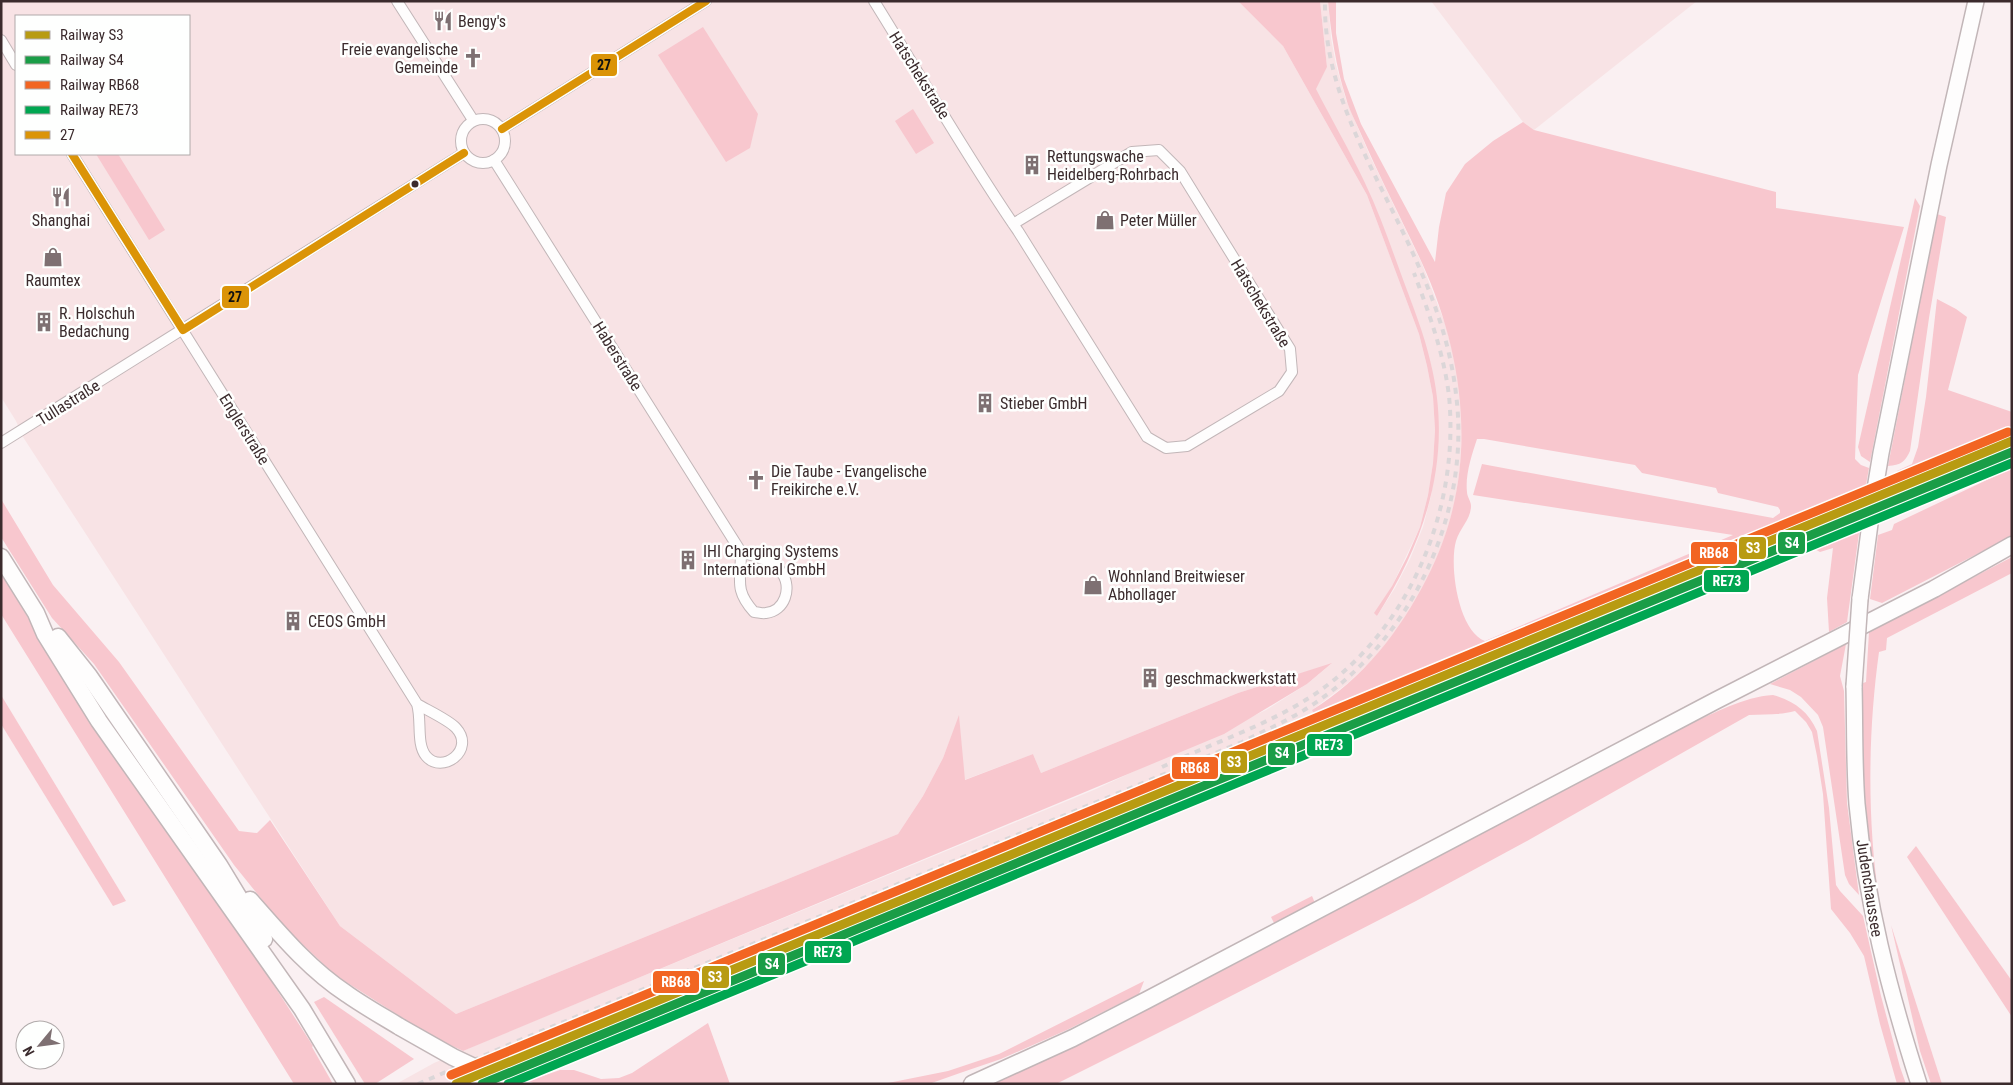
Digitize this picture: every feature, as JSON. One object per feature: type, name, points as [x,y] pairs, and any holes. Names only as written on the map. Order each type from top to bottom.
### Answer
[{"type":"main road","name":"Judenchaussee","points":[[1919,1084],[1886,976],[1870,898],[1857,802],[1854,686],[1860,598],[1881,453],[1939,165],[1976,1]]},
{"type":"main road","points":[[972,1084],[1073,1038],[1147,1000],[1715,701],[1934,589],[2012,545]]},
{"type":"main road","points":[[1,557],[36,614],[45,634],[120,753],[302,1009],[348,1084]]},
{"type":"main road","points":[[36,614],[89,676],[219,865],[289,980],[302,1009]]},
{"type":"main road","points":[[219,865],[302,958],[347,994],[453,1058],[510,1084]]},
{"type":"street","points":[[397,1],[473,120]]},
{"type":"street","points":[[502,128],[706,1]]},
{"type":"street","name":"Hatschekstraße","points":[[874,1],[1013,224],[1147,437],[1166,448],[1187,446],[1279,391],[1292,372],[1290,349],[1180,171],[1158,150],[1132,152],[1013,224]]},
{"type":"street","points":[[1,40],[15,63]]},
{"type":"street","points":[[490,119],[502,128],[505,145],[502,153],[494,160],[484,163],[476,162],[464,153],[461,145],[461,136],[473,120],[490,119]]},
{"type":"street","name":"Tullastraße","points":[[1,443],[464,153]]},
{"type":"street","name":"Englerstraße","points":[[73,155],[417,704],[420,717],[422,748],[426,756],[432,761],[441,762],[455,758],[463,743],[461,735],[455,726],[417,704]]},
{"type":"street","name":"Haberstraße","points":[[494,160],[740,552]]},
{"type":"street","points":[[740,552],[767,561],[783,573],[787,589],[784,602],[778,608],[767,613],[754,612],[745,602],[739,591],[740,552]]},
{"type":"shaded area","points":[[1,1],[1238,1],[1283,46],[1367,195],[1419,334],[1427,366],[1433,397],[1435,430],[1433,463],[1428,495],[1420,527],[1392,586],[1375,613],[1377,616],[1395,588],[1410,559],[1423,527],[1431,496],[1436,463],[1438,430],[1436,397],[1431,365],[1411,301],[1355,163],[1315,89],[1327,67],[1320,1],[1328,1],[1331,38],[1346,100],[1370,156],[1422,264],[1446,326],[1461,396],[1462,432],[1455,503],[1445,537],[1432,570],[1416,601],[1396,631],[1374,658],[1348,683],[1312,710],[1317,721],[2012,435],[2012,455],[490,1084],[396,1084],[434,1063],[1096,789],[1266,710],[1307,684],[1331,664],[1238,693],[1041,773],[1033,754],[964,780],[959,717],[943,758],[923,796],[898,834],[456,1014],[340,926],[23,437],[16,421],[1,397]]},
{"type":"shaded area","points":[[1238,1],[1320,1],[1327,67],[1316,89],[1375,205],[1418,319],[1431,364],[1437,398],[1439,431],[1437,464],[1431,495],[1410,557],[1395,587],[1377,616],[1374,613],[1392,586],[1420,527],[1428,495],[1433,463],[1435,430],[1433,397],[1427,366],[1419,334],[1367,195],[1283,46]]},
{"type":"shaded area","points":[[1328,1],[1336,1],[1336,33],[1344,79],[1361,124],[1435,262],[1439,227],[1446,193],[1465,164],[1493,141],[1523,122],[1534,130],[1776,192],[1776,208],[1904,227],[1858,375],[1855,459],[1861,465],[1869,468],[1864,496],[1317,722],[1312,710],[1348,684],[1364,669],[1405,617],[1427,578],[1444,540],[1455,500],[1460,461],[1461,421],[1458,380],[1450,341],[1438,301],[1349,107],[1342,86],[1332,38]],"holes":[[[1477,439],[1635,465],[1642,473],[1716,488],[1718,493],[1778,507],[1780,513],[1773,518],[1482,464],[1473,495],[1733,535],[1485,641],[1476,635],[1468,625],[1462,611],[1455,581],[1454,565],[1456,541],[1471,511],[1471,504],[1467,494],[1469,465]]]},
{"type":"shaded area","points":[[1431,1],[1697,1],[1534,130],[1523,122]]},
{"type":"shaded area","points":[[703,27],[758,114],[750,148],[726,162],[658,55]]},
{"type":"shaded area","points":[[913,109],[934,143],[916,154],[895,121]]},
{"type":"shaded area","points":[[97,155],[119,155],[165,230],[149,240]]},
{"type":"shaded area","points":[[1915,198],[1920,206],[1870,462],[1861,456],[1858,447]]},
{"type":"shaded area","points":[[1937,214],[1946,217],[1910,451],[1902,462],[1888,466]]},
{"type":"shaded area","points":[[1937,299],[1967,317],[1948,390],[2012,412],[2012,426],[1895,477],[1897,471],[1912,464],[1918,447],[1926,397]]},
{"type":"shaded area","points":[[2012,455],[2012,462],[1879,523],[1881,510]]},
{"type":"shaded area","points":[[2012,468],[2012,536],[1882,603],[1870,599],[1878,535],[1892,530],[1894,524]]},
{"type":"shaded area","points":[[1,499],[53,585],[119,662],[239,831],[257,833],[270,820],[340,926],[456,1014],[898,834],[923,796],[943,758],[959,715],[965,780],[1033,754],[1041,773],[1238,693],[1332,663],[1307,684],[1224,734],[463,1051],[431,1036],[335,975],[284,927],[234,865],[94,664],[52,618],[1,537]]},
{"type":"shaded area","points":[[1853,521],[1824,539],[1626,619],[1243,780],[857,938],[760,982],[735,996],[730,984]]},
{"type":"shaded area","points":[[1859,533],[1847,622],[1829,632],[1827,598],[1833,548],[1820,552],[1813,548],[1827,546],[1846,535]]},
{"type":"shaded area","points":[[2012,557],[2012,573],[1887,638],[1886,650],[1879,652],[1871,744],[1872,838],[1881,912],[1903,1007],[1882,938],[1867,835],[1862,746],[1863,683],[1866,682],[1869,632]]},
{"type":"shaded area","points":[[1,573],[93,725],[241,934],[313,1046],[333,1084],[294,1084],[1,614]]},
{"type":"shaded area","points":[[1846,644],[1840,676],[1844,691],[1847,803],[1859,895],[1849,884],[1845,875],[1823,727],[1818,715],[1801,697],[1790,690],[1770,684]]},
{"type":"shaded area","points":[[1,695],[126,901],[113,906],[1,724]]},
{"type":"shaded area","points":[[1773,695],[1787,700],[1805,712],[1817,731],[1829,808],[1836,885],[1863,916],[1881,996],[1906,1084],[1897,1084],[1864,956],[1850,933],[1831,909],[1823,794],[1817,756],[1812,732],[1806,722],[1795,711],[1779,714],[1749,715],[1527,841],[1416,901],[1056,1084],[993,1084],[1096,1035],[1237,963],[1687,725],[1740,702]]},
{"type":"shaded area","points":[[1916,846],[2012,981],[2012,1017],[1907,857]]},
{"type":"shaded area","points":[[1312,896],[1315,903],[1274,923],[1271,917]]},
{"type":"shaded area","points":[[1891,925],[1942,1084],[1931,1084],[1920,1051]]},
{"type":"shaded area","points":[[1144,981],[1139,994],[1069,1029],[1001,1059],[929,1084],[883,1084],[948,1071],[999,1054]]},
{"type":"shaded area","points":[[324,997],[414,1059],[375,1084],[365,1084],[314,1002]]},
{"type":"shaded area","points":[[708,1023],[730,1084],[536,1084],[528,1081],[560,1070],[574,1070],[601,1079],[619,1078],[632,1073]]},
{"type":"shaded area","points":[[564,1053],[567,1059],[506,1084],[490,1084]]},
{"type":"railway","points":[[418,1084],[515,1042],[1242,742],[1290,718],[1318,701],[1352,674],[1382,642],[1408,606],[1429,567],[1444,525],[1454,482],[1458,438],[1456,394],[1447,345],[1432,298],[1404,235],[1372,171],[1344,105],[1327,37],[1325,1]]},
{"type":"railway","points":[[1162,767],[1238,734],[1294,707],[1312,696],[1346,669],[1376,638],[1401,603],[1421,565],[1436,524],[1446,482],[1450,439],[1449,396],[1440,349],[1414,273]]},
{"type":"rail line","name":"RB68","points":[[451,1075],[2008,432]]},
{"type":"rail line","name":"S3","points":[[456,1084],[2012,441]]},
{"type":"rail line","name":"S4","points":[[482,1084],[2012,452]]},
{"type":"rail line","name":"RE73","points":[[508,1084],[2012,463]]},
{"type":"transit line","name":"27","points":[[502,129],[706,1]]},
{"type":"transit line","name":"27","points":[[73,155],[183,330],[464,153]]},
{"type":"place","name":"Bengy's","points":[[443,21]]},
{"type":"place","name":"Freie evangelische Gemeinde","points":[[473,58]]},
{"type":"place","name":"Rettungswache Heidelberg-Rohrbach","points":[[1032,165]]},
{"type":"place","name":"Shanghai","points":[[61,197]]},
{"type":"place","name":"Peter Müller","points":[[1105,220]]},
{"type":"place","name":"Raumtex","points":[[53,257]]},
{"type":"place","name":"R. Holschuh Bedachung","points":[[44,322]]},
{"type":"place","name":"Stieber GmbH","points":[[985,403]]},
{"type":"place","name":"Die Taube - Evangelische Freikirche e.V.","points":[[756,480]]},
{"type":"place","name":"IHI Charging Systems International GmbH","points":[[688,560]]},
{"type":"place","name":"Wohnland Breitwieser Abhollager","points":[[1093,585]]},
{"type":"place","name":"CEOS GmbH","points":[[293,621]]},
{"type":"place","name":"geschmackwerkstatt","points":[[1150,678]]}]
